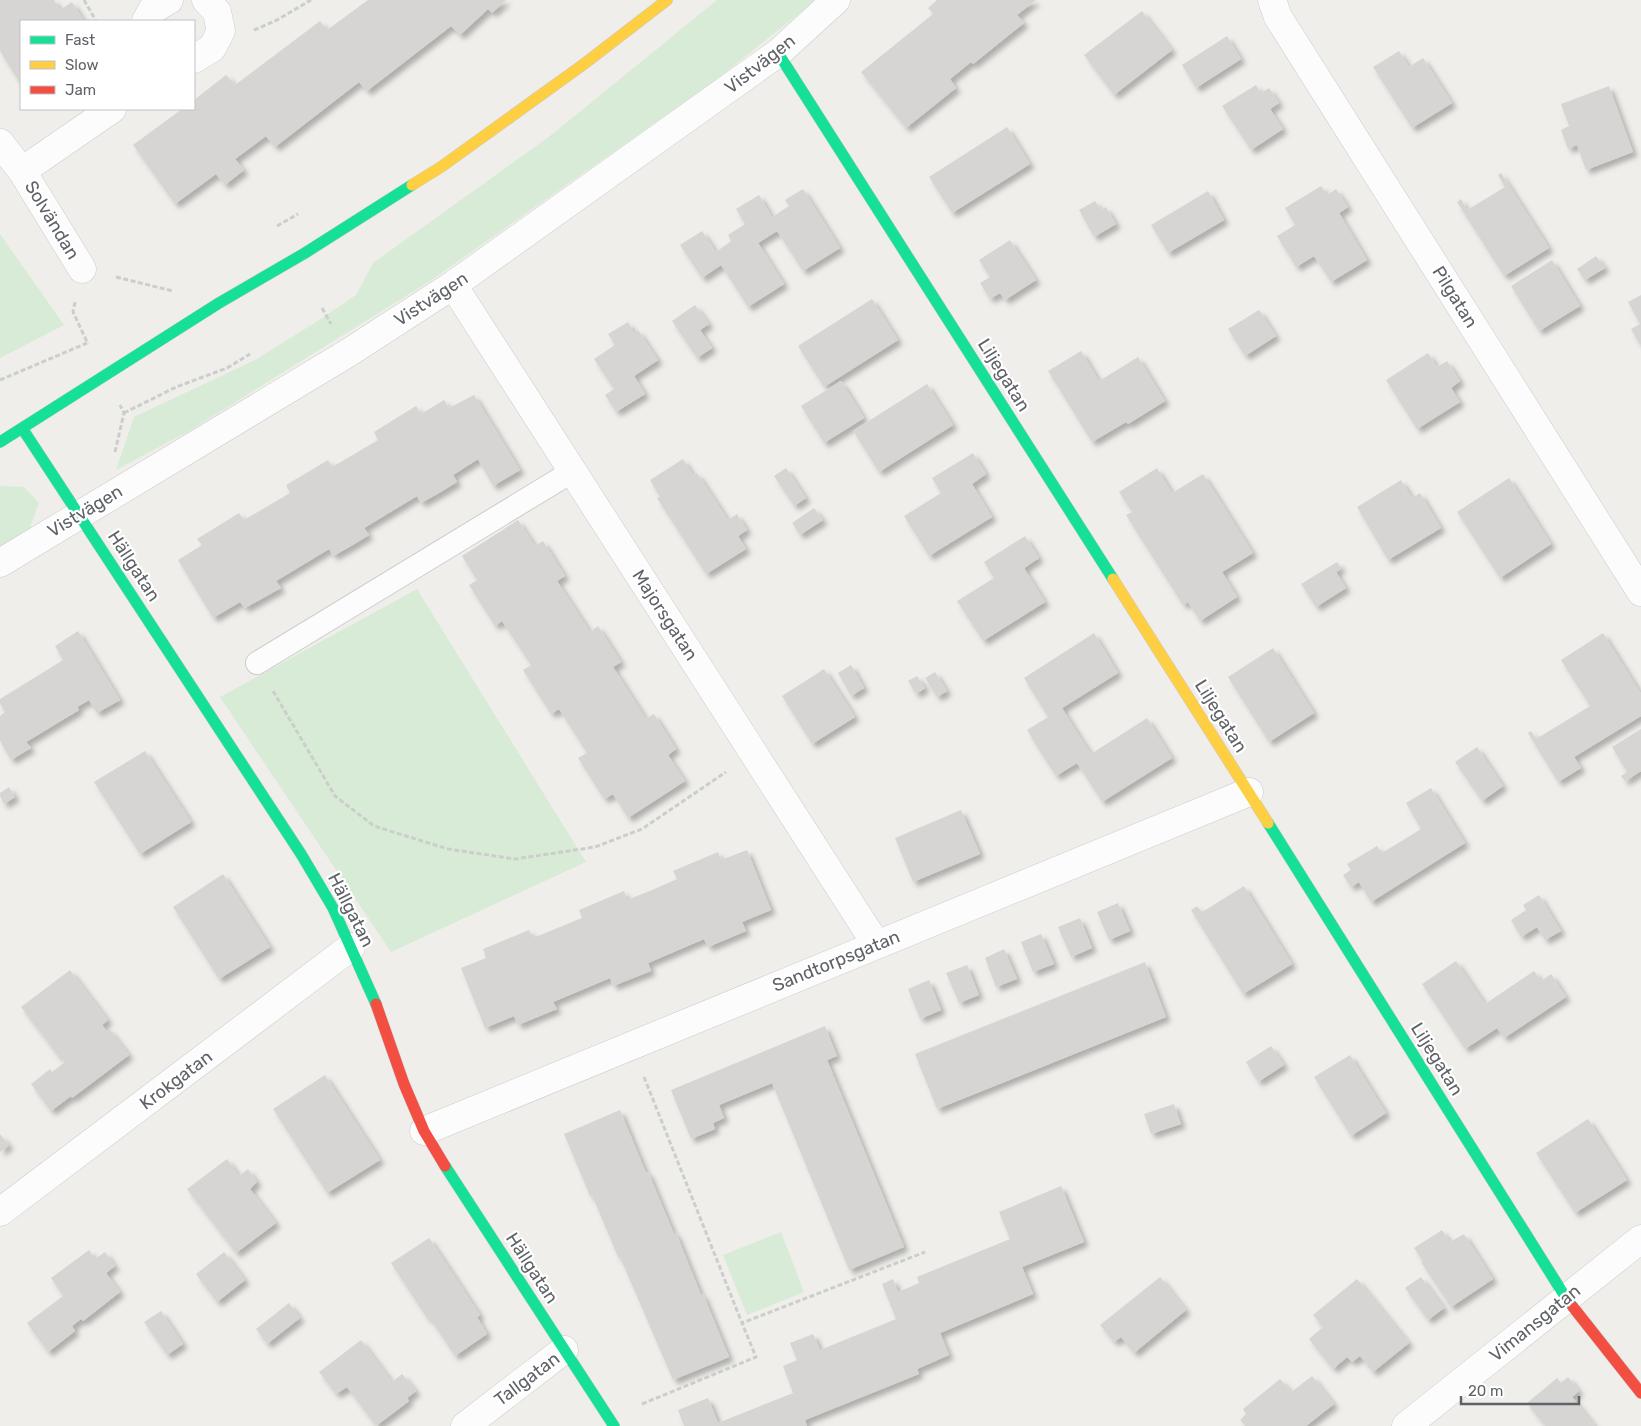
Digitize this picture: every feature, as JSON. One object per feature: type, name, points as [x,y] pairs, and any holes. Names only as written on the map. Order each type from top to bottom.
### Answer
[{"type":"street","points":[[147,20],[152,10],[169,0]]},
{"type":"street","points":[[203,54],[220,31],[217,12],[206,0]]},
{"type":"street","points":[[0,442],[219,303],[442,167],[584,64],[666,0]]},
{"type":"street","name":"Vistvägen","points":[[0,563],[348,353],[453,285],[778,53],[836,0]]},
{"type":"street","name":"Pilgatan","points":[[1272,0],[1278,17],[1641,592]]},
{"type":"street","name":"Liljegatan","points":[[778,53],[1249,792],[1566,1298],[1641,1393]]},
{"type":"street","name":"Solvändan","points":[[22,171],[111,110]]},
{"type":"street","name":"Solvändan","points":[[0,143],[22,171],[82,269]]},
{"type":"street","name":"Majorsgatan","points":[[453,285],[876,944]]},
{"type":"street","name":"Hällgatan","points":[[22,428],[302,854],[334,908],[381,1017],[404,1084],[424,1131],[458,1187],[612,1422]]},
{"type":"street","name":"Sandtorpsgatan","points":[[424,1131],[1249,792]]},
{"type":"street","name":"Krokgatan","points":[[0,1212],[351,947]]},
{"type":"street","name":"Vimansgatan","points":[[1406,1426],[1641,1238]]},
{"type":"street","name":"Tallgatan","points":[[465,1426],[564,1350]]},
{"type":"lane","points":[[257,663],[573,472]]},
{"type":"path","points":[[84,0],[95,20]]},
{"type":"path","points":[[203,54],[277,20],[310,0]]},
{"type":"path","points":[[276,227],[300,212]]},
{"type":"path","points":[[82,269],[219,303]]},
{"type":"path","points":[[163,296],[180,286]]},
{"type":"path","points":[[0,380],[88,343]]},
{"type":"path","points":[[124,413],[176,386],[227,368],[250,354]]},
{"type":"path","points":[[257,663],[334,796],[374,826],[448,849],[515,860],[595,847],[642,829],[754,754]]},
{"type":"path","points":[[612,1422],[756,1357],[631,1045]]},
{"type":"path","points":[[742,1323],[925,1252]]},
{"type":"green space","points":[[717,0],[814,0],[717,79],[430,281],[189,431],[116,470],[134,417],[255,360],[356,295],[373,263],[550,136]]},
{"type":"green space","points":[[0,234],[64,325],[0,358]]},
{"type":"green space","points":[[0,486],[24,487],[39,503],[29,530],[0,549]]},
{"type":"green space","points":[[417,589],[586,862],[391,952],[220,697]]},
{"type":"green space","points":[[781,1232],[804,1292],[747,1315],[723,1255]]},
{"type":"building","points":[[0,0],[54,0],[60,10],[72,2],[83,20],[20,20],[20,83],[0,51]]},
{"type":"building","points":[[368,0],[506,0],[492,13],[488,9],[460,35],[451,26],[367,91],[359,82],[275,147],[266,136],[235,159],[244,170],[225,185],[216,174],[175,204],[133,145],[181,110],[195,110],[195,99],[226,75],[235,85],[320,21],[327,30]]},
{"type":"building","points":[[937,0],[1036,0],[1017,15],[1024,23],[973,64],[971,62],[950,79],[956,88],[906,128],[861,72],[933,14],[928,8]]},
{"type":"building","points":[[1142,11],[1172,50],[1114,95],[1084,55]]},
{"type":"building","points":[[1227,36],[1241,59],[1196,88],[1182,65]]},
{"type":"building","points":[[1399,51],[1409,67],[1423,58],[1452,103],[1412,128],[1373,67]]},
{"type":"building","points":[[1256,85],[1261,93],[1269,88],[1279,103],[1270,109],[1283,129],[1251,150],[1222,106]]},
{"type":"building","points":[[1609,86],[1633,152],[1586,170],[1577,145],[1568,149],[1561,130],[1569,126],[1561,104]]},
{"type":"building","points":[[1007,127],[1030,164],[952,213],[929,177]]},
{"type":"building","points":[[1501,173],[1549,248],[1504,276],[1457,202],[1461,199],[1467,210],[1505,187],[1498,175]]},
{"type":"building","points":[[1321,186],[1327,195],[1336,189],[1348,207],[1339,213],[1367,260],[1331,282],[1314,256],[1296,267],[1277,236],[1295,225],[1285,208]]},
{"type":"building","points":[[803,189],[840,248],[803,271],[777,231],[758,243],[784,284],[748,307],[721,265],[702,278],[680,245],[702,231],[716,252],[731,241],[728,235],[745,224],[736,209],[759,195],[772,217],[789,206],[785,200]]},
{"type":"building","points":[[1208,191],[1224,220],[1168,253],[1151,225]]},
{"type":"building","points":[[1095,201],[1101,210],[1106,207],[1116,224],[1094,237],[1079,210]]},
{"type":"building","points":[[1010,240],[1036,280],[1005,300],[1000,293],[990,299],[980,283],[990,277],[979,260]]},
{"type":"building","points":[[1596,256],[1605,268],[1585,280],[1577,269]]},
{"type":"building","points":[[1552,260],[1580,306],[1539,331],[1511,286]]},
{"type":"building","points":[[1641,295],[1640,345],[1631,329],[1640,324],[1628,302]]},
{"type":"building","points":[[872,299],[898,340],[824,387],[798,346]]},
{"type":"building","points":[[695,305],[709,324],[700,330],[712,348],[697,358],[672,321]]},
{"type":"building","points":[[1259,310],[1276,336],[1245,356],[1228,329]]},
{"type":"building","points":[[628,322],[634,333],[638,330],[658,360],[634,376],[645,394],[616,412],[605,395],[614,389],[594,359],[615,345],[608,334]]},
{"type":"building","points":[[1081,351],[1099,381],[1138,357],[1165,401],[1128,424],[1126,422],[1092,442],[1048,371]]},
{"type":"building","points":[[1428,353],[1437,367],[1447,361],[1460,381],[1451,388],[1460,402],[1417,429],[1386,380]]},
{"type":"building","points":[[841,381],[864,418],[824,443],[801,406]]},
{"type":"building","points":[[927,384],[953,425],[879,472],[853,431]]},
{"type":"building","points":[[474,395],[520,470],[493,486],[478,459],[453,475],[457,482],[439,493],[421,503],[417,496],[364,528],[369,535],[351,546],[333,556],[329,549],[276,581],[281,588],[245,608],[240,602],[213,618],[178,560],[202,545],[197,539],[239,513],[244,520],[290,493],[286,485],[328,460],[332,467],[378,440],[374,432],[416,406],[421,414],[444,400],[449,408]]},
{"type":"building","points":[[973,453],[986,474],[972,484],[992,517],[929,556],[904,516],[941,493],[932,478]]},
{"type":"building","points":[[683,459],[693,475],[697,473],[728,520],[737,514],[747,530],[738,536],[746,549],[706,574],[657,498],[660,497],[650,480]]},
{"type":"building","points":[[786,468],[806,498],[794,506],[774,476]]},
{"type":"building","points":[[1157,468],[1172,493],[1203,474],[1253,553],[1222,572],[1237,597],[1200,621],[1188,602],[1183,605],[1126,515],[1132,512],[1119,492]]},
{"type":"building","points":[[1509,478],[1551,544],[1500,578],[1457,512]]},
{"type":"building","points":[[1401,480],[1412,498],[1420,493],[1441,528],[1388,560],[1357,507]]},
{"type":"building","points":[[814,508],[823,520],[800,535],[792,523]]},
{"type":"building","points":[[518,520],[535,546],[543,541],[565,576],[557,581],[590,632],[598,626],[621,662],[613,667],[646,719],[654,714],[676,749],[668,755],[685,781],[628,818],[613,794],[604,799],[578,758],[587,753],[559,709],[551,714],[523,670],[531,665],[502,621],[495,626],[469,585],[477,580],[462,556]]},
{"type":"building","points":[[1025,536],[1039,558],[1024,568],[1045,602],[983,641],[957,601],[994,578],[984,562]]},
{"type":"building","points":[[1337,562],[1341,568],[1336,572],[1346,588],[1316,607],[1301,584]]},
{"type":"building","points":[[78,631],[120,700],[97,713],[89,700],[77,707],[79,710],[26,742],[31,748],[11,760],[0,741],[0,716],[5,712],[0,704],[0,699],[63,660],[55,646]]},
{"type":"building","points":[[1094,633],[1118,673],[1062,708],[1076,731],[1091,754],[1147,718],[1172,758],[1102,802],[1077,763],[1056,776],[1041,753],[1027,730],[1048,717],[1024,678]]},
{"type":"building","points":[[1603,633],[1641,694],[1641,716],[1574,757],[1581,768],[1558,782],[1528,733],[1531,731],[1536,739],[1590,706],[1561,660]]},
{"type":"building","points":[[1273,648],[1314,713],[1269,742],[1228,677]]},
{"type":"building","points":[[851,665],[864,688],[851,696],[838,673]]},
{"type":"building","points":[[824,669],[855,717],[812,744],[782,696]]},
{"type":"building","points":[[935,672],[947,691],[937,697],[925,678]]},
{"type":"building","points":[[917,676],[925,688],[916,694],[908,681]]},
{"type":"building","points":[[1641,729],[1641,771],[1625,781],[1621,776],[1627,772],[1612,747]]},
{"type":"building","points":[[1477,747],[1503,786],[1482,801],[1455,762]]},
{"type":"building","points":[[145,751],[191,822],[140,854],[94,782]]},
{"type":"building","points":[[9,787],[15,797],[4,804],[0,793]]},
{"type":"building","points":[[1431,788],[1465,843],[1371,902],[1359,882],[1351,887],[1343,875],[1351,870],[1347,864],[1377,846],[1382,853],[1421,829],[1406,803]]},
{"type":"building","points":[[961,810],[980,854],[913,882],[895,838]]},
{"type":"building","points":[[747,850],[771,910],[742,922],[746,931],[708,947],[704,939],[648,963],[651,971],[613,986],[610,978],[553,1002],[557,1009],[518,1025],[514,1016],[485,1028],[461,968],[486,958],[483,949],[529,930],[533,938],[582,918],[579,910],[624,891],[627,900],[652,890],[677,879],[673,871],[718,852],[721,860]]},
{"type":"building","points":[[223,874],[270,947],[219,979],[173,907]]},
{"type":"building","points":[[1244,886],[1292,964],[1243,994],[1191,910],[1197,906],[1202,912]]},
{"type":"building","points":[[1539,895],[1561,931],[1545,940],[1537,927],[1521,937],[1511,920],[1526,910],[1523,905]]},
{"type":"building","points":[[1118,903],[1130,931],[1109,940],[1097,912]]},
{"type":"building","points":[[1080,918],[1092,948],[1071,957],[1058,927]]},
{"type":"building","points":[[1041,934],[1054,964],[1033,972],[1021,942]]},
{"type":"building","points":[[1004,949],[1017,979],[996,987],[985,958]]},
{"type":"building","points":[[1456,961],[1485,1004],[1534,971],[1541,981],[1551,974],[1566,997],[1504,1038],[1497,1028],[1465,1049],[1422,984]]},
{"type":"building","points":[[1145,962],[1166,1017],[937,1109],[915,1054]]},
{"type":"building","points":[[967,965],[979,995],[959,1003],[946,973]]},
{"type":"building","points":[[70,970],[108,1020],[102,1025],[107,1031],[109,1029],[129,1055],[72,1098],[71,1096],[51,1111],[31,1084],[50,1069],[52,1072],[65,1062],[60,1055],[59,1057],[21,1007]]},
{"type":"building","points":[[929,980],[941,1010],[920,1019],[908,989]]},
{"type":"building","points":[[825,1026],[837,1056],[827,1060],[904,1247],[849,1270],[772,1083],[719,1105],[724,1118],[713,1123],[715,1129],[691,1139],[671,1090]]},
{"type":"building","points":[[1271,1046],[1284,1065],[1258,1082],[1246,1062]]},
{"type":"building","points":[[1350,1055],[1386,1113],[1351,1136],[1314,1077]]},
{"type":"building","points":[[325,1075],[380,1160],[327,1193],[273,1109]]},
{"type":"building","points":[[1174,1104],[1181,1124],[1151,1134],[1144,1114]]},
{"type":"building","points":[[620,1110],[646,1173],[648,1172],[674,1234],[676,1233],[701,1295],[703,1294],[729,1357],[673,1380],[564,1134]]},
{"type":"building","points":[[1588,1119],[1627,1180],[1575,1213],[1536,1153]]},
{"type":"building","points":[[0,1134],[9,1145],[0,1152]]},
{"type":"building","points":[[227,1159],[239,1176],[248,1169],[257,1182],[250,1189],[276,1223],[236,1253],[187,1189]]},
{"type":"building","points":[[1061,1186],[1084,1242],[1022,1267],[1033,1294],[940,1333],[949,1355],[917,1369],[919,1374],[805,1420],[807,1426],[684,1426],[678,1410],[708,1398],[718,1423],[793,1393],[783,1366],[797,1360],[790,1343],[813,1334],[820,1350],[896,1319],[882,1284],[893,1279],[898,1292],[919,1283],[917,1277],[1010,1239],[999,1212]]},
{"type":"building","points":[[1442,1230],[1450,1242],[1464,1234],[1493,1279],[1451,1307],[1421,1262],[1423,1261],[1414,1248]]},
{"type":"building","points":[[429,1238],[480,1315],[477,1317],[487,1334],[455,1356],[429,1317],[427,1318],[391,1263]]},
{"type":"building","points":[[89,1250],[95,1259],[105,1252],[115,1266],[106,1273],[120,1292],[83,1321],[81,1319],[72,1326],[75,1331],[48,1352],[27,1323],[63,1296],[51,1278]]},
{"type":"building","points":[[224,1252],[245,1280],[217,1302],[196,1274]]},
{"type":"building","points":[[1160,1277],[1186,1310],[1134,1353],[1121,1337],[1114,1342],[1100,1325]]},
{"type":"building","points":[[1421,1277],[1444,1308],[1428,1320],[1405,1288]]},
{"type":"building","points":[[1357,1279],[1409,1343],[1373,1372],[1360,1356],[1352,1362],[1347,1357],[1333,1369],[1309,1339],[1323,1327],[1313,1315]]},
{"type":"building","points":[[289,1303],[300,1318],[267,1344],[256,1329]]},
{"type":"building","points":[[161,1311],[183,1344],[167,1355],[144,1322]]},
{"type":"building","points":[[361,1340],[392,1382],[402,1374],[416,1391],[407,1398],[409,1401],[376,1426],[347,1387],[336,1394],[319,1372]]},
{"type":"building","points":[[1312,1376],[1334,1404],[1306,1426],[1245,1426],[1240,1420],[1246,1414],[1243,1409],[1280,1379],[1291,1392]]},
{"type":"building","points":[[1568,1377],[1579,1391],[1572,1397],[1595,1426],[1545,1426],[1527,1403],[1557,1378],[1561,1383]]},
{"type":"traffic: fast","points":[[778,53],[1113,579]]},
{"type":"traffic: fast","points":[[0,442],[219,303],[305,253],[412,185]]},
{"type":"traffic: fast","points":[[22,428],[301,854],[333,908],[376,1004]]},
{"type":"traffic: fast","points":[[1268,823],[1573,1307]]},
{"type":"traffic: fast","points":[[445,1166],[614,1426]]},
{"type":"traffic: slow","points":[[412,185],[441,167],[584,64],[667,0]]},
{"type":"traffic: slow","points":[[1113,579],[1268,823]]},
{"type":"traffic: jam","points":[[376,1004],[404,1084],[424,1131],[445,1166]]},
{"type":"traffic: jam","points":[[1573,1307],[1641,1393]]}]
